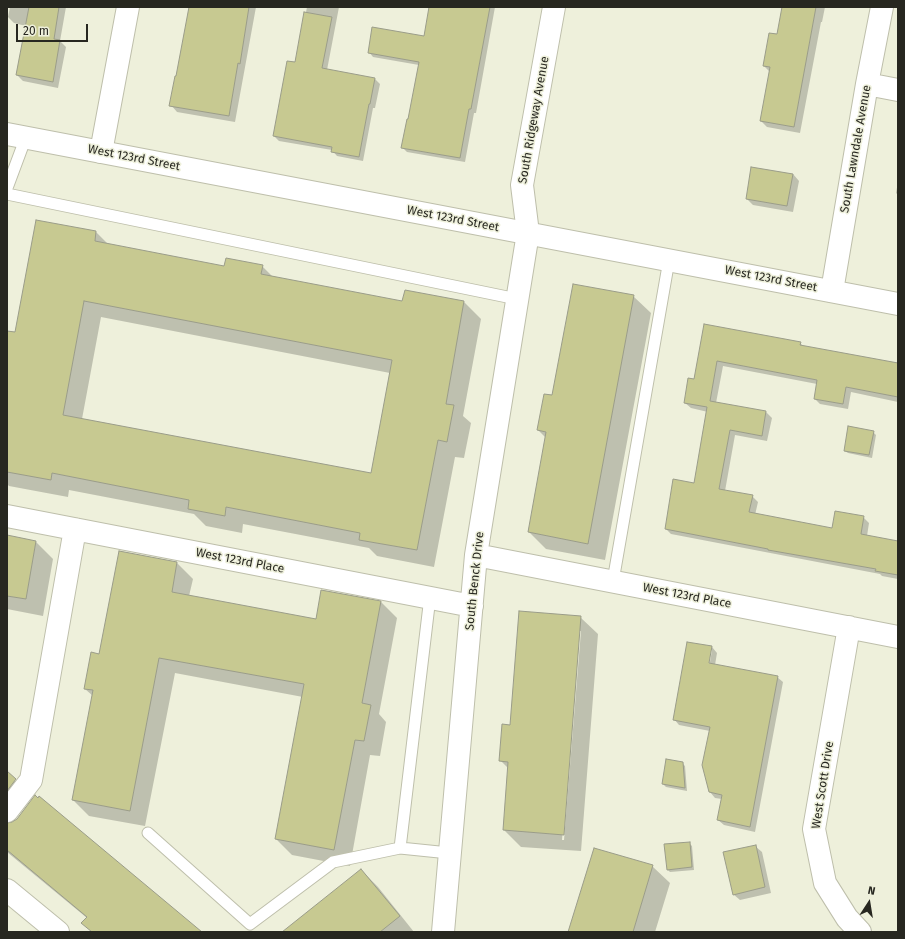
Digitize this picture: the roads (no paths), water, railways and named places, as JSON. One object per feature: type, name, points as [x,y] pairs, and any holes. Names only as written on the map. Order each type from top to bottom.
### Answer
[{"type":"street","points":[[102,152],[128,7]]},
{"type":"street","name":"South Ridgeway Avenue","points":[[528,233],[522,185],[554,7]]},
{"type":"street","name":"South Lawndale Avenue","points":[[832,291],[867,84],[882,7]]},
{"type":"street","points":[[867,84],[898,90]]},
{"type":"street","name":"West 123rd Street","points":[[17,135],[898,304]]},
{"type":"street","name":"South Benck Drive","points":[[443,932],[476,555],[528,233]]},
{"type":"street","name":"West 123rd Place","points":[[7,516],[472,606]]},
{"type":"street","points":[[7,811],[30,780],[75,529]]},
{"type":"street","name":"West 123rd Place","points":[[476,555],[898,637]]},
{"type":"street","name":"West Scott Drive","points":[[849,627],[814,829],[825,883],[847,918],[860,932]]},
{"type":"street","points":[[7,890],[58,932]]},
{"type":"lane","points":[[7,188],[17,135]]},
{"type":"lane","points":[[7,194],[517,299]]},
{"type":"lane","points":[[613,582],[669,260]]},
{"type":"lane","points":[[400,848],[430,598]]},
{"type":"lane","points":[[148,833],[250,924],[333,862],[400,848],[449,853]]}]
